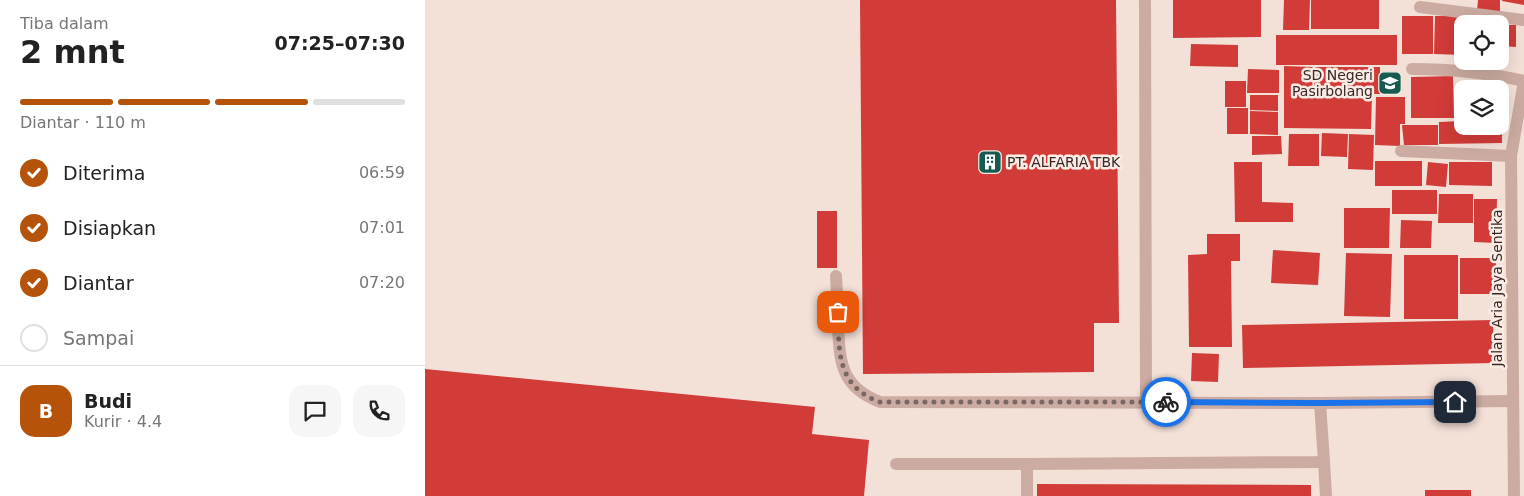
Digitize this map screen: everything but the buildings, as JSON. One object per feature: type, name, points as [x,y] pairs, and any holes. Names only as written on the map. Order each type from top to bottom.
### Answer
[{"type":"street","points":[[1145,0],[1147,402]]},
{"type":"street","points":[[1420,7],[1524,20]]},
{"type":"street","points":[[1412,69],[1479,72],[1524,81]]},
{"type":"street","name":"Jalan Aria Jaya Sentika","points":[[1514,496],[1511,156],[1524,81]]},
{"type":"street","points":[[1401,151],[1511,156]]},
{"type":"street","points":[[836,276],[841,362],[848,379],[862,393],[880,402],[1320,403],[1512,401]]},
{"type":"street","points":[[1320,403],[1326,496]]},
{"type":"street","points":[[896,464],[1324,462]]},
{"type":"street","points":[[1027,464],[1027,496]]},
{"type":"way so far","points":[[838,312],[839,348],[843,370],[856,388],[868,397],[880,402],[1166,402]]},
{"type":"place","name":"SD Negeri Pasirbolang","points":[[1390,83]]},
{"type":"place","name":"PT. ALFARIA TBK","points":[[990,162]]},
{"type":"route","points":[[1166,402],[1455,402]]}]
